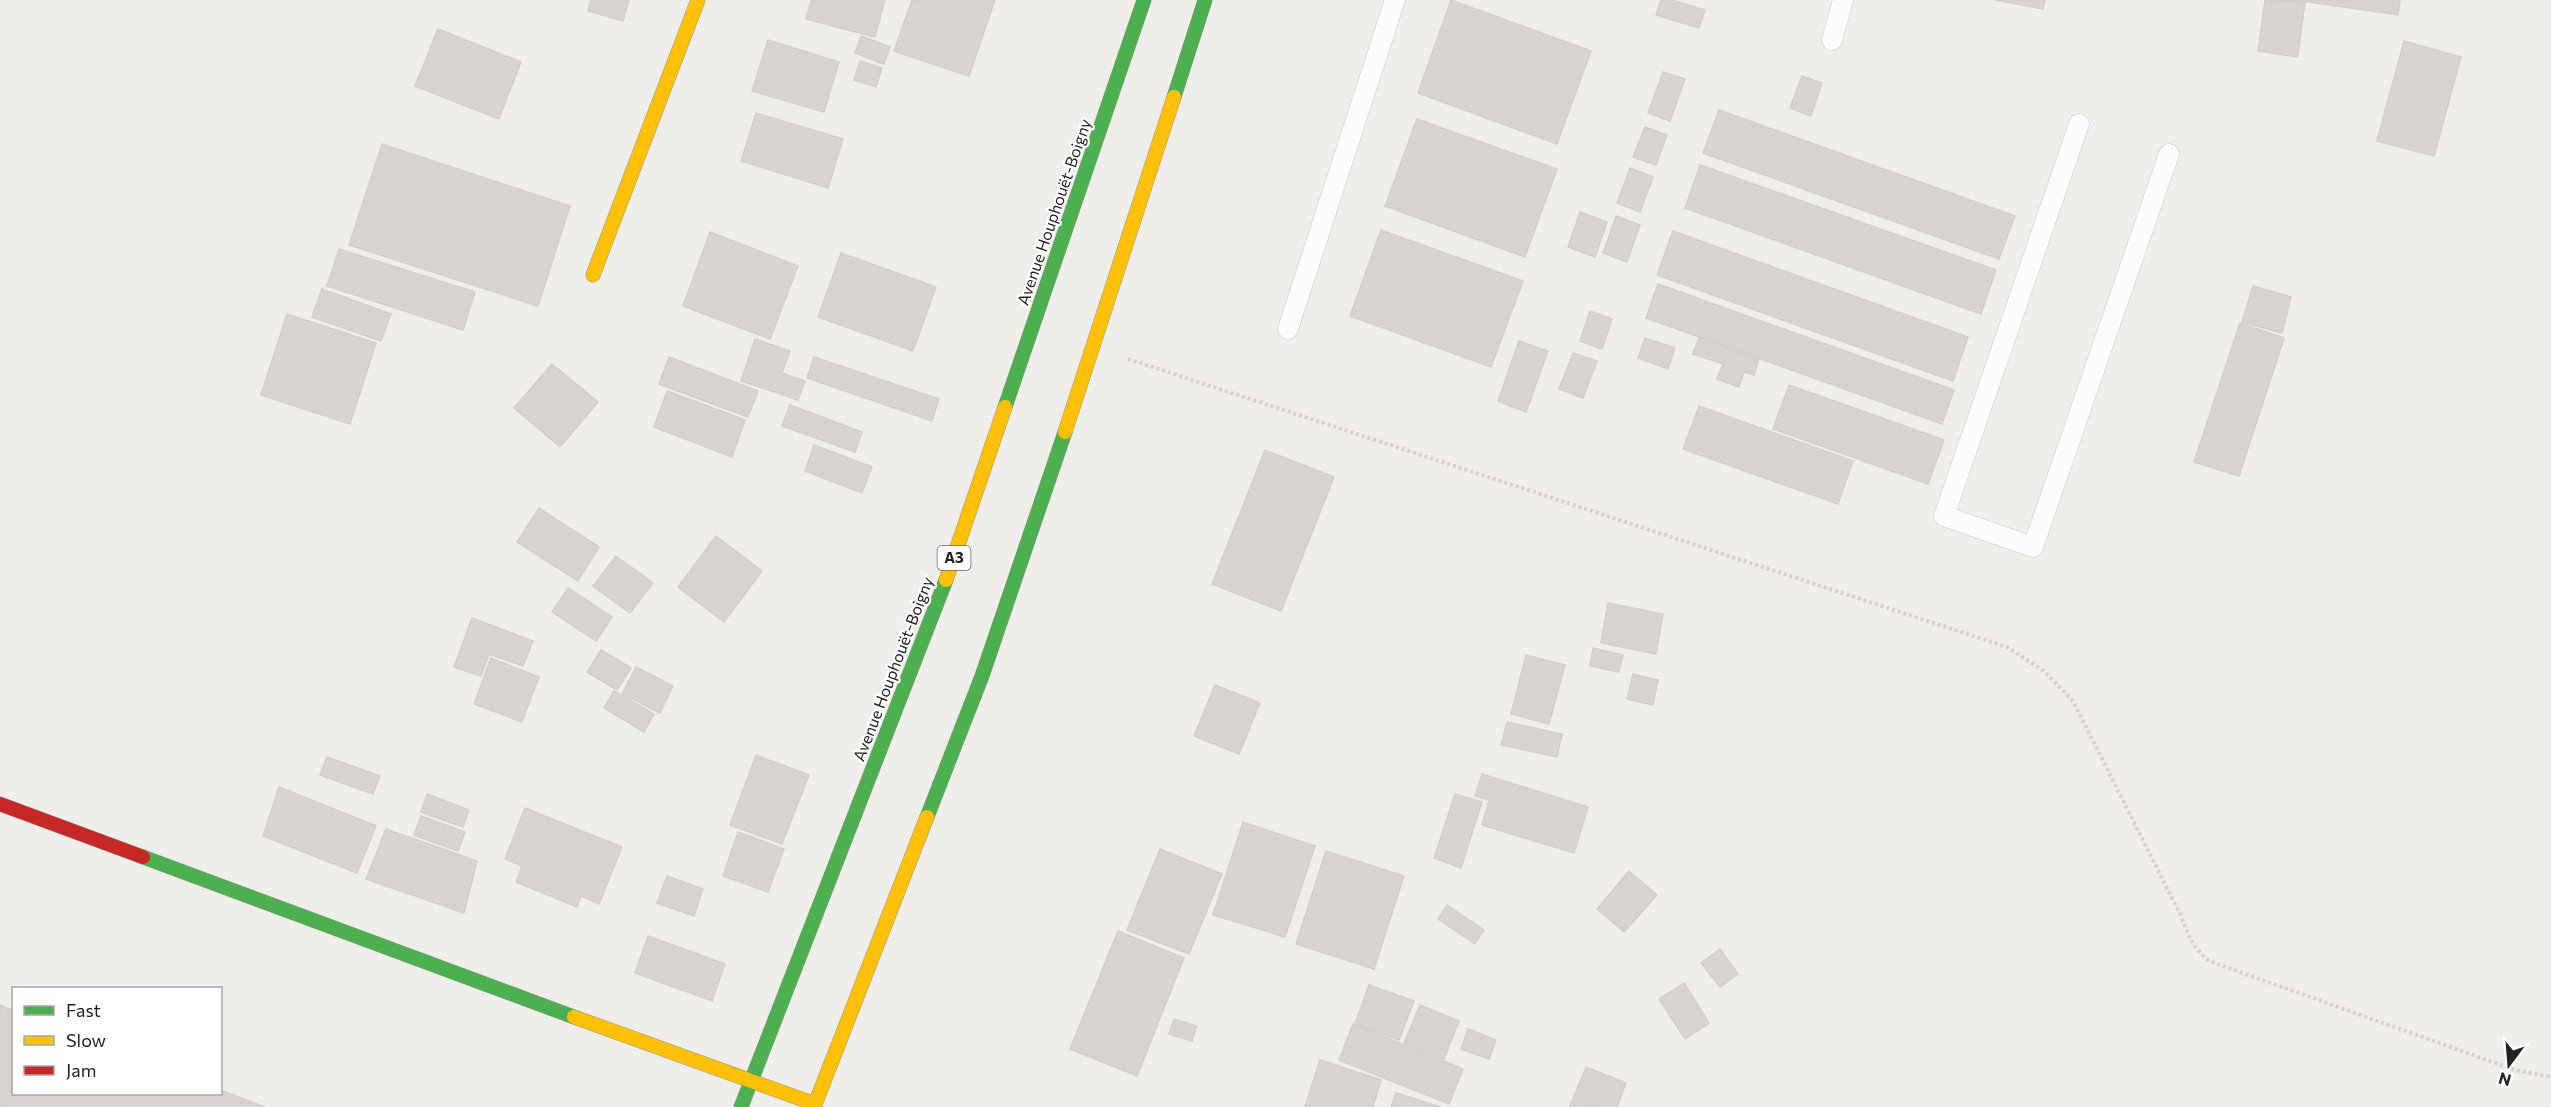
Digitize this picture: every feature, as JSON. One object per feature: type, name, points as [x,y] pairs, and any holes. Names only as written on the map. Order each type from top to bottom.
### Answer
[{"type":"main road","points":[[593,275],[698,0]]},
{"type":"main road","name":"Avenue Houphouët-Boigny","points":[[741,1107],[938,603],[1143,0]]},
{"type":"main road","points":[[0,804],[815,1105],[982,676],[1093,348],[1206,0]]},
{"type":"lane","points":[[1288,329],[1395,0]]},
{"type":"lane","points":[[1832,40],[1843,0]]},
{"type":"lane","points":[[2079,124],[1944,516],[2034,547],[2169,154]]},
{"type":"path","points":[[1093,348],[2007,647],[2044,671],[2073,701],[2181,916],[2190,942],[2209,961],[2515,1070],[2551,1077]]},
{"type":"building","points":[[591,0],[629,0],[623,21],[588,11]]},
{"type":"building","points":[[811,0],[885,0],[875,37],[806,19]]},
{"type":"building","points":[[912,0],[995,0],[969,76],[894,51]]},
{"type":"building","points":[[1451,0],[1591,51],[1557,144],[1418,93]]},
{"type":"building","points":[[1661,0],[1672,0],[1705,10],[1699,28],[1656,15]]},
{"type":"building","points":[[1995,0],[2045,0],[2043,9]]},
{"type":"building","points":[[2265,0],[2305,1],[2298,57],[2258,51]]},
{"type":"building","points":[[2295,0],[2400,0],[2398,15]]},
{"type":"building","points":[[438,29],[521,62],[499,119],[415,86]]},
{"type":"building","points":[[861,36],[890,47],[884,64],[855,53]]},
{"type":"building","points":[[768,40],[839,62],[824,112],[752,91]]},
{"type":"building","points":[[2404,41],[2461,57],[2434,156],[2377,141]]},
{"type":"building","points":[[860,61],[882,68],[876,87],[854,80]]},
{"type":"building","points":[[1663,72],[1685,79],[1670,121],[1648,113]]},
{"type":"building","points":[[1802,76],[1822,83],[1811,116],[1790,108]]},
{"type":"building","points":[[1719,110],[2015,216],[1999,259],[1703,153]]},
{"type":"building","points":[[756,113],[843,139],[828,188],[741,161]]},
{"type":"building","points":[[1417,119],[1557,169],[1525,257],[1385,206]]},
{"type":"building","points":[[1645,127],[1667,135],[1656,165],[1633,157]]},
{"type":"building","points":[[382,144],[570,206],[538,306],[349,245]]},
{"type":"building","points":[[1700,165],[1996,270],[1981,314],[1685,208]]},
{"type":"building","points":[[1630,168],[1653,177],[1640,212],[1617,203]]},
{"type":"building","points":[[1580,212],[1607,222],[1595,257],[1568,247]]},
{"type":"building","points":[[1616,216],[1640,225],[1627,262],[1603,253]]},
{"type":"building","points":[[1381,230],[1523,281],[1491,367],[1350,316]]},
{"type":"building","points":[[1673,231],[1968,337],[1953,381],[1657,275]]},
{"type":"building","points":[[710,232],[798,266],[770,339],[683,306]]},
{"type":"building","points":[[339,249],[475,292],[463,330],[327,286]]},
{"type":"building","points":[[841,253],[936,287],[913,351],[818,317]]},
{"type":"building","points":[[1658,284],[1954,390],[1942,424],[1646,318]]},
{"type":"building","points":[[2253,286],[2291,297],[2282,333],[2242,322]]},
{"type":"building","points":[[322,289],[391,314],[381,341],[312,317]]},
{"type":"building","points":[[1590,311],[1612,319],[1602,349],[1580,341]]},
{"type":"building","points":[[287,314],[376,343],[350,424],[261,395]]},
{"type":"building","points":[[2240,323],[2284,338],[2239,476],[2194,462]]},
{"type":"building","points":[[1699,337],[1759,359],[1754,375],[1744,372],[1739,387],[1717,379],[1723,364],[1693,354]]},
{"type":"building","points":[[1645,338],[1675,348],[1668,369],[1638,358]]},
{"type":"building","points":[[755,339],[790,351],[782,373],[805,381],[798,400],[741,381]]},
{"type":"building","points":[[1519,341],[1548,351],[1526,412],[1498,401]]},
{"type":"building","points":[[1573,353],[1597,361],[1583,398],[1559,389]]},
{"type":"building","points":[[669,357],[758,391],[748,417],[659,384]]},
{"type":"building","points":[[814,357],[939,399],[932,421],[807,378]]},
{"type":"building","points":[[552,364],[598,402],[560,447],[514,408]]},
{"type":"building","points":[[1789,385],[1944,440],[1928,484],[1773,429]]},
{"type":"building","points":[[667,391],[745,420],[732,457],[654,427]]},
{"type":"building","points":[[790,405],[862,432],[855,452],[782,426]]},
{"type":"building","points":[[1699,406],[1853,461],[1838,504],[1683,449]]},
{"type":"building","points":[[814,445],[872,467],[862,493],[805,471]]},
{"type":"building","points":[[1265,450],[1334,477],[1281,611],[1212,584]]},
{"type":"building","points":[[539,508],[599,547],[578,581],[517,542]]},
{"type":"building","points":[[716,536],[762,571],[724,622],[678,587]]},
{"type":"building","points":[[616,556],[653,583],[630,613],[593,586]]},
{"type":"building","points":[[568,588],[612,617],[596,641],[552,612]]},
{"type":"building","points":[[1608,603],[1663,614],[1656,654],[1601,643]]},
{"type":"building","points":[[472,618],[533,641],[523,666],[489,654],[481,676],[454,667]]},
{"type":"building","points":[[1593,648],[1623,655],[1619,672],[1590,666]]},
{"type":"building","points":[[601,650],[631,668],[617,690],[587,672]]},
{"type":"building","points":[[1526,655],[1565,665],[1549,724],[1511,714]]},
{"type":"building","points":[[491,658],[539,677],[522,722],[474,704]]},
{"type":"building","points":[[636,667],[673,686],[660,713],[622,694]]},
{"type":"building","points":[[1633,674],[1658,680],[1653,705],[1627,699]]},
{"type":"building","points":[[1215,685],[1260,703],[1239,754],[1194,736]]},
{"type":"building","points":[[614,691],[654,714],[644,732],[604,708]]},
{"type":"building","points":[[1507,722],[1562,734],[1557,757],[1501,745]]},
{"type":"building","points":[[756,755],[809,775],[782,844],[730,825]]},
{"type":"building","points":[[327,757],[380,776],[373,794],[320,775]]},
{"type":"building","points":[[1482,774],[1588,807],[1574,853],[1482,825],[1489,800],[1475,796]]},
{"type":"building","points":[[279,787],[376,826],[357,873],[263,836]]},
{"type":"building","points":[[427,794],[469,810],[463,827],[421,812]]},
{"type":"building","points":[[1455,794],[1482,802],[1461,868],[1434,858]]},
{"type":"building","points":[[525,808],[622,847],[599,904],[581,896],[577,907],[516,882],[522,866],[505,859]]},
{"type":"building","points":[[421,816],[465,832],[458,851],[414,835]]},
{"type":"building","points":[[1243,822],[1315,846],[1285,937],[1213,915]]},
{"type":"building","points":[[386,829],[477,861],[464,913],[366,879]]},
{"type":"building","points":[[738,832],[784,849],[768,892],[723,876]]},
{"type":"building","points":[[1160,849],[1222,874],[1189,954],[1127,930]]},
{"type":"building","points":[[1326,851],[1404,876],[1374,969],[1296,944]]},
{"type":"building","points":[[1629,871],[1657,895],[1624,932],[1597,909]]},
{"type":"building","points":[[667,876],[703,889],[694,916],[657,903]]},
{"type":"building","points":[[1447,905],[1484,930],[1475,944],[1438,919]]},
{"type":"building","points":[[1118,931],[1184,958],[1137,1076],[1070,1049]]},
{"type":"building","points":[[648,936],[725,964],[712,1001],[635,973]]},
{"type":"building","points":[[1720,949],[1738,974],[1720,987],[1701,963]]},
{"type":"building","points":[[1684,983],[1709,1023],[1685,1039],[1659,999]]},
{"type":"building","points":[[1369,985],[1414,1001],[1399,1040],[1355,1024]]},
{"type":"building","points":[[0,1005],[12,1010],[12,1095],[222,1095],[222,1091],[265,1107],[0,1107]]},
{"type":"building","points":[[1420,1005],[1459,1021],[1444,1059],[1404,1043]]},
{"type":"building","points":[[1174,1019],[1197,1026],[1192,1041],[1169,1034]]},
{"type":"building","points":[[1353,1024],[1463,1069],[1449,1104],[1339,1060]]},
{"type":"building","points":[[1468,1029],[1496,1040],[1489,1059],[1461,1049]]},
{"type":"building","points":[[1320,1060],[1381,1080],[1373,1107],[1305,1107]]},
{"type":"building","points":[[1586,1067],[1626,1083],[1617,1107],[1570,1106]]},
{"type":"building","points":[[1396,1093],[1441,1107],[1391,1107]]},
{"type":"traffic: fast","points":[[1005,407],[1144,0]]},
{"type":"traffic: fast","points":[[1174,97],[1205,0]]},
{"type":"traffic: fast","points":[[927,817],[982,676],[1065,432]]},
{"type":"traffic: fast","points":[[741,1107],[946,580]]},
{"type":"traffic: fast","points":[[143,857],[574,1017]]},
{"type":"traffic: slow","points":[[593,275],[698,0]]},
{"type":"traffic: slow","points":[[1065,432],[1174,97]]},
{"type":"traffic: slow","points":[[946,580],[1005,407]]},
{"type":"traffic: slow","points":[[814,1107],[927,817]]},
{"type":"traffic: slow","points":[[574,1017],[815,1104]]},
{"type":"traffic: jam","points":[[0,804],[143,857]]}]
